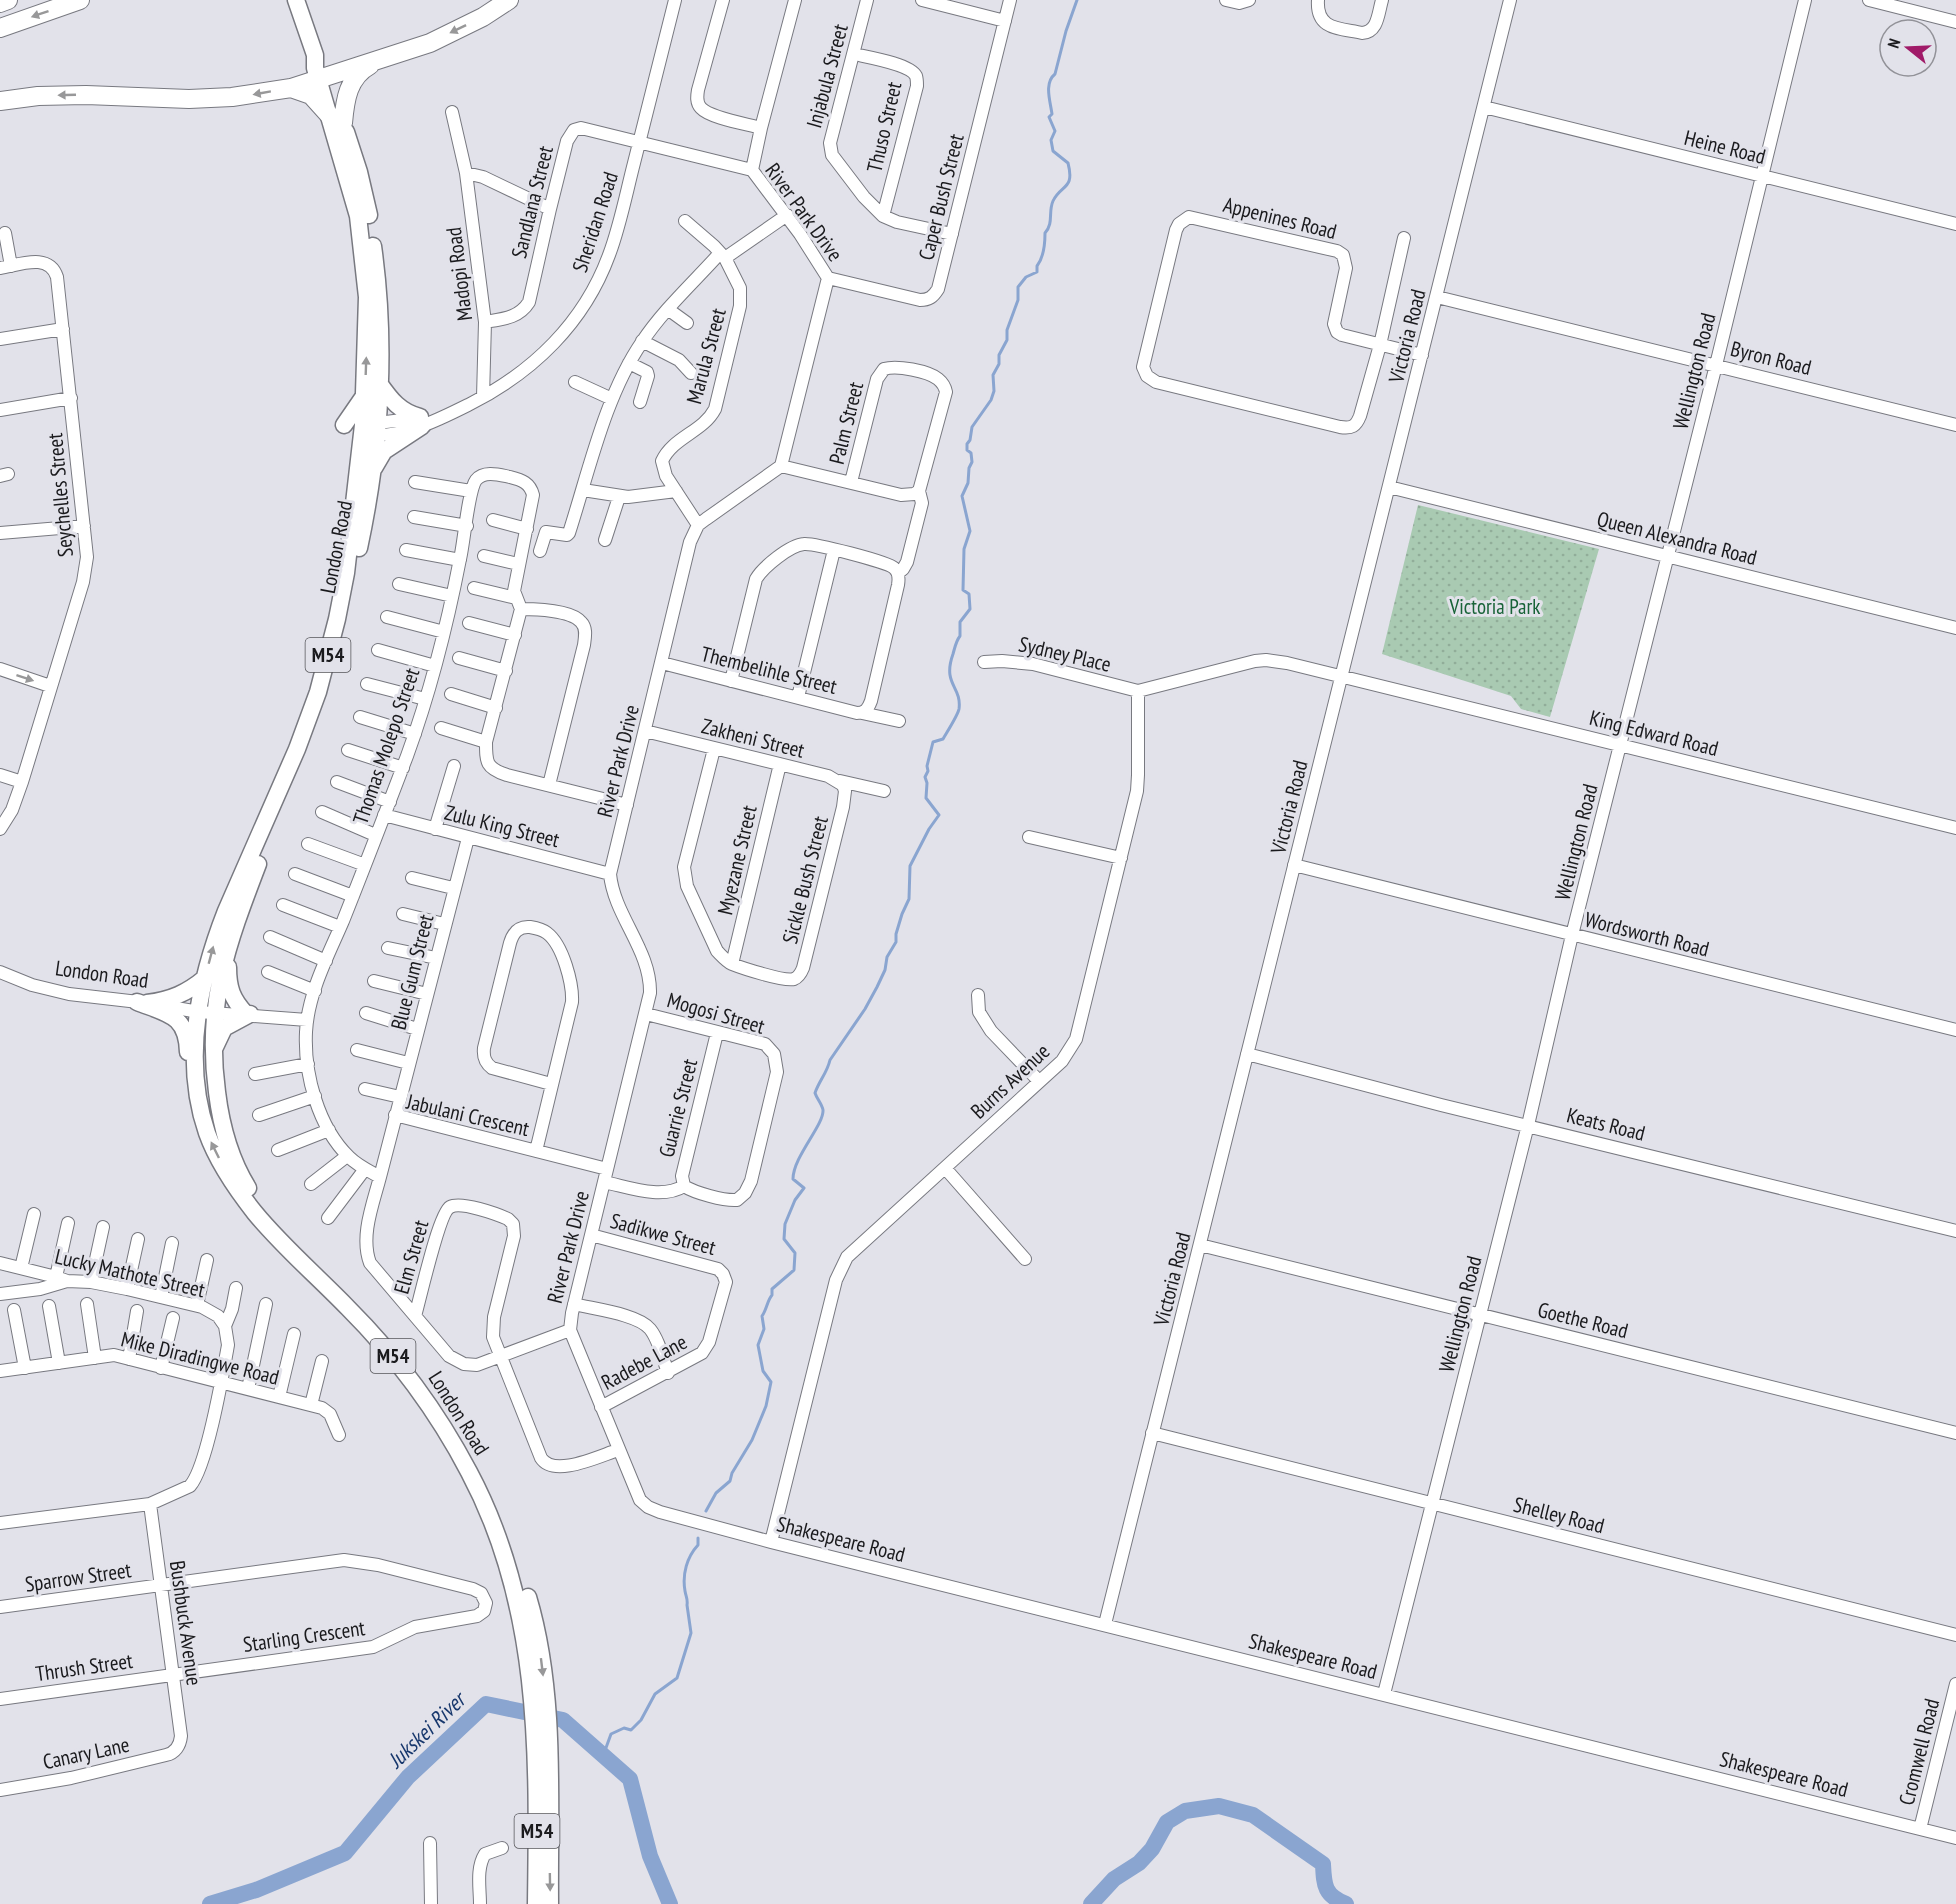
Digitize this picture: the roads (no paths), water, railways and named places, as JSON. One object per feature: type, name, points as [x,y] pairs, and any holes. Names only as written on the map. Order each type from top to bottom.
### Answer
[{"type":"highway","points":[[0,3],[8,0]]},
{"type":"highway","points":[[0,28],[80,0]]},
{"type":"highway","points":[[0,101],[38,96],[86,95],[189,99],[243,96],[291,88],[430,43],[483,17],[508,0]]},
{"type":"highway","points":[[291,88],[312,95],[336,119],[351,83],[363,69],[382,58]]},
{"type":"main road","name":"M54","points":[[296,0],[323,76]]},
{"type":"main road","name":"London Road","points":[[323,76],[336,119],[358,216],[367,297],[365,393],[361,430],[365,470],[362,538],[347,609],[328,677],[309,734],[229,942],[207,1013],[194,1067],[200,1110],[207,1133],[223,1167],[267,1227],[398,1362],[432,1408],[470,1473],[483,1501],[512,1580],[539,1700]]},
{"type":"main road","name":"London Road","points":[[336,119],[359,172],[373,242],[380,305],[379,383],[361,430]]},
{"type":"main road","points":[[379,383],[399,409],[426,420]]},
{"type":"main road","points":[[365,470],[384,451],[426,420]]},
{"type":"main road","points":[[361,430],[365,470]]},
{"type":"main road","name":"London Road","points":[[365,470],[337,619],[318,692],[297,748],[226,911],[205,978],[212,1059],[219,1112],[227,1142],[244,1180],[278,1229],[381,1329],[401,1353],[448,1418],[474,1464],[505,1530],[527,1595],[541,1652],[539,1700],[550,1904]]},
{"type":"main road","points":[[212,1059],[217,1040],[224,1028],[248,1014],[235,1002],[230,990],[229,942]]},
{"type":"main road","points":[[142,1003],[166,1000],[183,994],[205,978]]},
{"type":"main road","points":[[142,1003],[170,1015],[183,1026],[194,1067]]},
{"type":"main road","name":"London Road","points":[[536,1904],[543,1759]]},
{"type":"street","name":"Sheridan Road","points":[[361,430],[426,420],[483,398],[507,384],[537,361],[569,327],[586,304],[610,255],[675,0]]},
{"type":"street","points":[[723,0],[698,90],[697,102],[700,107],[712,114],[761,128]]},
{"type":"street","points":[[752,170],[795,0]]},
{"type":"street","name":"Injabula Street","points":[[867,0],[830,148],[832,155],[859,191],[883,216],[897,222],[952,234]]},
{"type":"street","name":"Caper Bush Street","points":[[828,278],[926,300],[931,298],[938,289],[1010,0]]},
{"type":"street","points":[[1226,0],[1239,3],[1249,0]]},
{"type":"street","points":[[1318,0],[1318,14],[1324,23],[1368,33],[1374,27],[1382,0]]},
{"type":"street","name":"Victoria Road","points":[[1105,1624],[1510,0]]},
{"type":"street","name":"Wellington Road","points":[[1384,1694],[1528,1125],[1572,935],[1806,0]]},
{"type":"street","points":[[1869,0],[1956,22]]},
{"type":"street","points":[[930,1],[1005,21]]},
{"type":"street","name":"Thuso Street","points":[[854,54],[907,69],[916,80],[917,86],[883,216]]},
{"type":"street","name":"Heine Road","points":[[1484,107],[1956,224]]},
{"type":"street","name":"Madopi Road","points":[[452,112],[466,173],[485,322],[483,398]]},
{"type":"street","name":"Sandlana Street","points":[[485,322],[515,315],[521,312],[529,302],[567,141],[574,130],[588,129],[639,143]]},
{"type":"street","name":"River Park Drive","points":[[639,143],[752,170],[787,215],[828,278],[781,465]]},
{"type":"street","points":[[466,173],[483,177],[550,209]]},
{"type":"street","points":[[540,551],[546,532],[567,536],[569,533],[612,399],[642,340],[723,256],[787,215]]},
{"type":"street","name":"Appenines Road","points":[[1380,345],[1358,421],[1347,428],[1150,379],[1144,372],[1144,359],[1176,230],[1184,219],[1196,218],[1337,250],[1343,255],[1346,268],[1334,324],[1335,329],[1342,335],[1422,355]]},
{"type":"street","name":"Marula Street","points":[[685,222],[723,256],[740,288],[740,306],[717,402],[711,416],[706,423],[672,446],[662,461],[666,476],[698,525]]},
{"type":"street","points":[[5,233],[6,267]]},
{"type":"street","points":[[1380,345],[1404,238]]},
{"type":"street","name":"Seychelles Street","points":[[0,829],[12,810],[22,782],[86,570],[84,526],[71,398],[55,270],[46,262],[6,267]]},
{"type":"street","name":"Byron Road","points":[[1437,297],[1956,425]]},
{"type":"street","points":[[669,310],[687,323]]},
{"type":"street","points":[[0,339],[63,329]]},
{"type":"street","points":[[642,340],[679,360],[691,373]]},
{"type":"street","points":[[629,363],[647,372],[648,376],[640,402]]},
{"type":"street","name":"Palm Street","points":[[851,482],[877,379],[884,369],[899,368],[936,377],[944,385],[946,392],[919,491]]},
{"type":"street","points":[[575,382],[612,399]]},
{"type":"street","points":[[0,410],[71,398]]},
{"type":"street","points":[[698,525],[781,465],[901,495],[914,494],[919,491],[922,503],[907,562],[903,569],[896,571]]},
{"type":"street","points":[[415,482],[471,491],[477,479],[486,474],[515,478],[529,485],[533,495],[514,591],[518,603],[515,635],[486,742],[488,765],[498,772],[627,805]]},
{"type":"street","name":"Queen Alexandra Road","points":[[1389,487],[1956,628]]},
{"type":"street","points":[[583,490],[619,497],[676,491]]},
{"type":"street","name":"Thomas Molepo Street","points":[[380,1177],[347,1155],[328,1130],[315,1096],[308,1064],[307,1020],[326,961],[415,734],[444,632],[460,560],[471,491]]},
{"type":"street","points":[[605,540],[619,497]]},
{"type":"street","points":[[414,517],[466,526]]},
{"type":"street","points":[[493,520],[527,529]]},
{"type":"street","name":"River Park Drive","points":[[660,1512],[648,1507],[637,1496],[570,1330],[574,1304],[650,993],[648,975],[614,895],[610,874],[690,542],[698,525]]},
{"type":"street","points":[[0,533],[84,526]]},
{"type":"street","points":[[731,681],[753,587],[759,573],[793,547],[802,544],[834,550],[889,565],[896,571],[898,585],[871,701],[864,711]]},
{"type":"street","points":[[406,550],[460,560]]},
{"type":"street","points":[[798,697],[834,550]]},
{"type":"street","points":[[484,555],[518,564]]},
{"type":"street","points":[[399,584],[452,596]]},
{"type":"street","points":[[474,588],[518,603],[570,616],[582,622],[585,627],[584,645],[549,785]]},
{"type":"street","points":[[387,617],[444,632]]},
{"type":"street","points":[[469,623],[515,635]]},
{"type":"street","points":[[378,650],[435,666]]},
{"type":"street","points":[[459,658],[506,671]]},
{"type":"street","points":[[1138,691],[1266,660],[1343,675]]},
{"type":"street","name":"Sydney Place","points":[[984,662],[1033,664],[1138,691]]},
{"type":"street","name":"Thembelihle Street","points":[[662,663],[857,713],[864,711],[899,721]]},
{"type":"street","points":[[0,669],[50,686]]},
{"type":"street","name":"King Edward Road","points":[[1343,675],[1956,828]]},
{"type":"street","points":[[367,684],[425,699]]},
{"type":"street","name":"Burns Avenue","points":[[771,1542],[836,1280],[841,1269],[854,1249],[1062,1060],[1076,1039],[1121,858],[1137,783],[1138,691]]},
{"type":"street","points":[[451,694],[496,708]]},
{"type":"street","points":[[360,717],[415,734]]},
{"type":"street","points":[[441,729],[486,742]]},
{"type":"street","name":"Zakheni Street","points":[[645,731],[828,776],[842,786],[884,791]]},
{"type":"street","points":[[714,749],[689,843],[684,877],[717,951],[732,964]]},
{"type":"street","points":[[348,750],[403,768]]},
{"type":"street","name":"Myezane Street","points":[[732,964],[780,764]]},
{"type":"street","points":[[435,830],[454,766]]},
{"type":"street","points":[[0,775],[22,782]]},
{"type":"street","points":[[337,782],[390,802]]},
{"type":"street","name":"Sickle Bush Street","points":[[732,964],[788,980],[798,977],[806,957],[843,807],[842,786]]},
{"type":"street","points":[[322,812],[375,835]]},
{"type":"street","name":"Zulu King Street","points":[[384,815],[610,874]]},
{"type":"street","points":[[1029,837],[1121,858]]},
{"type":"street","name":"Blue Gum Street","points":[[395,1115],[468,838]]},
{"type":"street","points":[[308,844],[364,865]]},
{"type":"street","name":"Wordsworth Road","points":[[1294,866],[1956,1030]]},
{"type":"street","points":[[295,874],[352,896]]},
{"type":"street","points":[[412,878],[453,888]]},
{"type":"street","points":[[283,905],[340,927]]},
{"type":"street","points":[[403,915],[444,924]]},
{"type":"street","points":[[536,1151],[572,1002],[572,986],[551,937],[540,929],[524,927],[517,930],[510,943],[484,1057],[486,1063],[492,1068],[551,1084]]},
{"type":"street","points":[[270,937],[326,961]]},
{"type":"street","points":[[388,948],[436,958]]},
{"type":"street","name":"London Road","points":[[0,972],[53,991],[207,1013]]},
{"type":"street","points":[[268,972],[315,991]]},
{"type":"street","points":[[374,981],[427,994]]},
{"type":"street","points":[[978,995],[979,1012],[991,1031],[1039,1082]]},
{"type":"street","points":[[207,1013],[248,1014],[307,1020]]},
{"type":"street","points":[[366,1013],[417,1029]]},
{"type":"street","name":"Mogosi Street","points":[[646,1014],[765,1044],[774,1054],[777,1072],[753,1175],[742,1197],[737,1200],[727,1200],[687,1187]]},
{"type":"street","name":"Guarrie Street","points":[[687,1187],[682,1176],[717,1033]]},
{"type":"street","points":[[357,1050],[408,1063]]},
{"type":"street","name":"Keats Road","points":[[1247,1054],[1373,1088],[1956,1231]]},
{"type":"street","points":[[255,1074],[308,1064]]},
{"type":"street","points":[[364,1089],[400,1097]]},
{"type":"street","points":[[259,1115],[315,1096]]},
{"type":"street","name":"Jabulani Crescent","points":[[570,1330],[477,1365],[458,1361],[449,1356],[370,1263],[366,1232],[395,1115],[607,1169]]},
{"type":"street","points":[[278,1150],[328,1130]]},
{"type":"street","points":[[311,1184],[347,1155]]},
{"type":"street","points":[[945,1168],[1025,1259]]},
{"type":"street","points":[[328,1218],[365,1169]]},
{"type":"street","points":[[604,1182],[651,1192],[687,1187]]},
{"type":"street","name":"Elm Street","points":[[415,1316],[440,1224],[448,1209],[455,1205],[463,1205],[504,1216],[513,1224],[513,1242],[493,1322],[493,1336],[502,1356]]},
{"type":"street","points":[[21,1268],[34,1214]]},
{"type":"street","points":[[0,1294],[40,1289],[62,1279],[68,1223]]},
{"type":"street","points":[[91,1282],[104,1227]]},
{"type":"street","name":"Sadikwe Street","points":[[591,1235],[721,1270],[725,1286],[710,1342],[705,1350]]},
{"type":"street","points":[[127,1289],[138,1239]]},
{"type":"street","points":[[161,1297],[172,1243]]},
{"type":"street","name":"Goethe Road","points":[[1200,1245],[1956,1433]]},
{"type":"street","points":[[197,1305],[207,1260]]},
{"type":"street","name":"Lucky Mathote Street","points":[[0,1263],[62,1279],[91,1282],[197,1305],[218,1316],[225,1326]]},
{"type":"street","points":[[0,1523],[150,1504],[184,1490],[194,1480],[202,1462],[228,1345],[225,1326],[232,1309],[236,1288]]},
{"type":"street","points":[[87,1304],[95,1358]]},
{"type":"street","points":[[248,1389],[266,1304]]},
{"type":"street","points":[[574,1304],[644,1323],[652,1331],[668,1373]]},
{"type":"street","points":[[49,1306],[59,1364]]},
{"type":"street","points":[[14,1310],[25,1368]]},
{"type":"street","points":[[129,1359],[137,1311]]},
{"type":"street","points":[[161,1368],[173,1318]]},
{"type":"street","points":[[279,1397],[294,1335]]},
{"type":"street","name":"Radebe Lane","points":[[601,1407],[668,1373],[699,1356],[705,1350]]},
{"type":"street","name":"Mike Diradingwe Road","points":[[0,1371],[109,1355],[322,1408],[330,1414],[339,1435]]},
{"type":"street","points":[[502,1356],[544,1463],[552,1467],[562,1467],[618,1450]]},
{"type":"street","points":[[311,1405],[322,1361]]},
{"type":"street","name":"Shelley Road","points":[[1152,1433],[1956,1635]]},
{"type":"street","name":"Bushbuck Avenue","points":[[150,1504],[181,1736],[178,1747]]},
{"type":"street","name":"Shakespeare Road","points":[[660,1512],[771,1542],[1956,1838]]},
{"type":"street","name":"Starling Crescent","points":[[161,1585],[348,1559],[473,1589],[481,1593],[486,1603],[484,1611],[477,1616],[415,1627],[373,1647],[173,1674]]},
{"type":"street","name":"Sparrow Street","points":[[0,1607],[161,1585]]},
{"type":"street","name":"Thrush Street","points":[[0,1699],[173,1674]]},
{"type":"street","name":"Cromwell Road","points":[[1920,1829],[1956,1684]]},
{"type":"street","name":"Canary Lane","points":[[0,1790],[71,1778],[155,1758],[170,1754],[178,1747]]},
{"type":"street","points":[[430,1843],[431,1904]]},
{"type":"street","points":[[480,1904],[481,1861],[485,1854],[502,1848]]},
{"type":"waterway","points":[[706,1511],[716,1493],[730,1481],[732,1473],[752,1440],[766,1406],[771,1382],[763,1371],[758,1345],[764,1329],[762,1316],[772,1295],[772,1289],[794,1270],[795,1253],[784,1239],[785,1224],[795,1200],[804,1188],[793,1179],[794,1170],[822,1116],[823,1110],[815,1093],[830,1060],[865,1009],[885,970],[887,957],[896,942],[902,914],[909,899],[910,866],[939,815],[926,798],[925,777],[933,742],[943,739],[959,709],[958,695],[951,679],[950,664],[960,636],[960,622],[970,609],[969,594],[963,590],[964,549],[970,531],[962,496],[968,483],[969,468],[972,462],[967,444],[972,427],[991,400],[994,391],[993,375],[999,364],[999,355],[1007,340],[1007,330],[1018,300],[1018,287],[1026,277],[1037,272],[1037,266],[1044,250],[1045,233],[1048,229],[1053,201],[1070,178],[1068,163],[1053,151],[1051,140],[1055,131],[1049,117],[1052,114],[1049,87],[1077,0]]},
{"type":"waterway","points":[[603,1756],[611,1734],[624,1728],[631,1730],[641,1720],[655,1694],[677,1678],[691,1633],[684,1585],[685,1572],[691,1555],[698,1545],[698,1538]]},
{"type":"waterway","name":"Jukskei River","points":[[210,1904],[256,1890],[345,1853],[408,1777],[486,1704],[563,1720],[630,1779],[650,1856],[670,1904]]},
{"type":"waterway","name":"Jukskei River","points":[[1091,1904],[1114,1879],[1139,1863],[1152,1849],[1167,1822],[1185,1811],[1219,1806],[1253,1815],[1323,1864],[1324,1878],[1329,1893],[1346,1904]]},
{"type":"park label","name":"Victoria Park","points":[[1495,606]]}]
